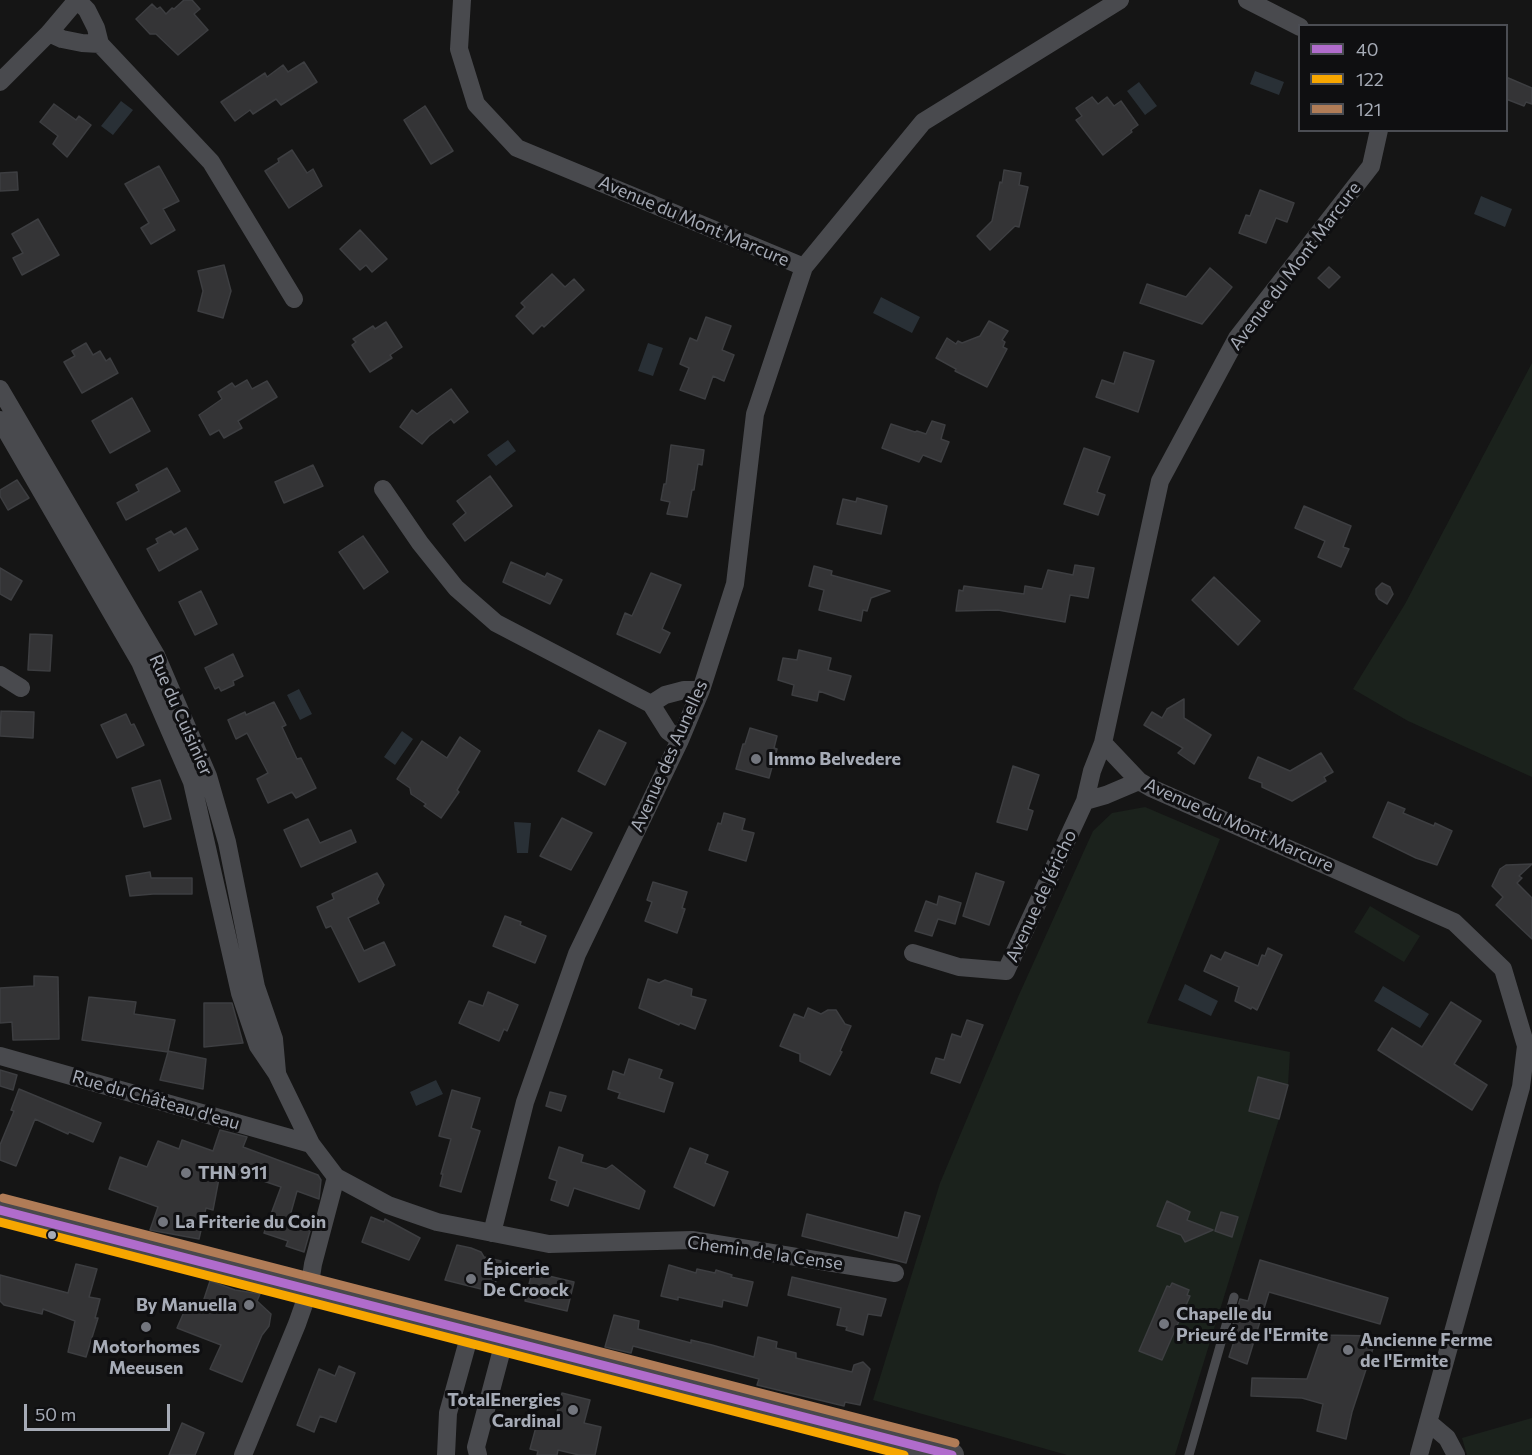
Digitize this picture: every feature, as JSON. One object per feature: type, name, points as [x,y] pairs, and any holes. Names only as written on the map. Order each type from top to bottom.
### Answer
[{"type":"main road","points":[[0,1210],[505,1338],[952,1455]]},
{"type":"street","points":[[0,82],[49,33],[77,0],[87,10],[96,28],[100,44],[211,162],[294,299]]},
{"type":"street","name":"Avenue du Mont Marcure","points":[[462,0],[459,50],[476,104],[517,148],[804,267],[923,122],[1120,0]]},
{"type":"street","points":[[1247,0],[1298,26]]},
{"type":"street","points":[[49,33],[62,39],[100,44]]},
{"type":"street","name":"Avenue du Mont Marcure","points":[[1379,132],[1371,166],[1237,338],[1160,481],[1103,742],[1139,781],[1454,922],[1503,969],[1526,1046],[1521,1087],[1419,1455]]},
{"type":"street","name":"Avenue des Aunelles","points":[[492,1233],[525,1102],[577,954],[680,740],[701,690],[735,585],[755,414],[804,267]]},
{"type":"street","name":"Rue du Cuisinier","points":[[0,389],[156,655],[208,776],[227,842],[256,987],[274,1039],[277,1074]]},
{"type":"street","name":"Rue du Cuisinier","points":[[0,420],[140,662],[192,782],[240,993],[258,1046],[277,1074],[311,1144],[336,1177]]},
{"type":"street","points":[[383,489],[420,543],[456,588],[496,623],[651,704],[668,731],[680,740]]},
{"type":"street","points":[[0,675],[21,688]]},
{"type":"street","points":[[651,704],[665,695],[684,690],[701,690]]},
{"type":"street","name":"Avenue de Jéricho","points":[[913,953],[959,967],[1006,971],[1085,801],[1092,771],[1103,742]]},
{"type":"street","points":[[1085,801],[1139,781]]},
{"type":"street","name":"Rue du Château d'eau","points":[[0,1056],[311,1144]]},
{"type":"street","points":[[243,1455],[309,1290],[313,1264],[336,1177]]},
{"type":"street","name":"Chemin de la Cense","points":[[336,1177],[388,1205],[437,1222],[549,1244],[692,1240],[895,1274]]},
{"type":"street","points":[[446,1455],[448,1413],[471,1330]]},
{"type":"street","points":[[478,1455],[476,1447],[505,1338]]},
{"type":"street","points":[[1428,1422],[1447,1438],[1456,1455]]},
{"type":"lane","points":[[1189,1455],[1234,1297]]},
{"type":"shaded area","points":[[1255,71],[1284,82],[1279,95],[1250,84]]},
{"type":"shaded area","points":[[1139,82],[1157,106],[1145,115],[1127,91]]},
{"type":"shaded area","points":[[121,101],[133,110],[113,135],[101,126]]},
{"type":"shaded area","points":[[1481,196],[1512,209],[1505,227],[1474,214]]},
{"type":"shaded area","points":[[881,297],[920,317],[912,333],[873,313]]},
{"type":"shaded area","points":[[648,343],[663,348],[653,376],[638,371]]},
{"type":"shaded area","points":[[1532,363],[1532,777],[1408,721],[1353,689],[1405,604]]},
{"type":"shaded area","points":[[508,440],[516,451],[496,466],[487,455]]},
{"type":"shaded area","points":[[299,689],[312,714],[300,720],[287,695]]},
{"type":"shaded area","points":[[402,731],[413,739],[395,765],[384,757]]},
{"type":"shaded area","points":[[1145,807],[1220,839],[1147,1023],[1290,1052],[1288,1085],[1175,1455],[1067,1455],[873,1400],[940,1183],[1018,997],[1093,831],[1112,813]]},
{"type":"shaded area","points":[[514,822],[531,823],[528,853],[517,853]]},
{"type":"shaded area","points":[[1370,906],[1420,936],[1404,962],[1354,932]]},
{"type":"shaded area","points":[[1185,984],[1218,1001],[1211,1016],[1178,1000]]},
{"type":"shaded area","points":[[1383,986],[1429,1014],[1420,1028],[1374,1001]]},
{"type":"shaded area","points":[[436,1080],[443,1094],[416,1106],[410,1092]]},
{"type":"shaded area","points":[[1532,1418],[1532,1455],[1467,1455],[1462,1438]]},
{"type":"building","points":[[184,0],[192,0],[200,9],[194,14],[208,30],[178,55],[156,34],[150,34],[136,19],[152,4],[157,9],[160,7],[166,14]]},
{"type":"building","points":[[304,62],[317,82],[281,105],[276,99],[253,114],[250,110],[235,121],[221,102],[265,73],[267,77],[283,65],[288,72]]},
{"type":"building","points":[[1508,78],[1532,88],[1532,104],[1526,102],[1524,106],[1508,100]]},
{"type":"building","points":[[1092,97],[1098,104],[1107,97],[1114,106],[1121,101],[1138,125],[1103,155],[1076,120],[1082,116],[1076,108]]},
{"type":"building","points":[[54,104],[76,120],[79,116],[91,125],[67,157],[53,144],[58,136],[40,122]]},
{"type":"building","points":[[425,106],[453,151],[431,164],[404,120]]},
{"type":"building","points":[[292,150],[307,173],[313,169],[322,186],[289,208],[265,171]]},
{"type":"building","points":[[159,166],[179,201],[163,209],[175,230],[151,244],[141,228],[149,223],[125,184]]},
{"type":"building","points":[[1004,170],[1021,173],[1019,185],[1028,187],[1019,227],[1015,226],[990,250],[977,236],[992,221]]},
{"type":"building","points":[[17,172],[18,190],[0,191],[0,173]]},
{"type":"building","points":[[1260,190],[1294,203],[1287,222],[1276,218],[1266,243],[1239,233],[1246,215],[1250,216]]},
{"type":"building","points":[[38,219],[59,255],[22,275],[13,258],[23,253],[12,234]]},
{"type":"building","points":[[360,230],[387,259],[372,272],[366,265],[360,270],[340,249]]},
{"type":"building","points":[[224,265],[231,291],[223,318],[198,311],[203,291],[198,271]]},
{"type":"building","points":[[1329,267],[1340,277],[1329,288],[1318,278]]},
{"type":"building","points":[[1210,268],[1232,287],[1202,324],[1140,303],[1147,284],[1186,297]]},
{"type":"building","points":[[552,274],[565,287],[574,279],[584,290],[544,327],[542,325],[533,334],[516,316],[525,307],[521,303]]},
{"type":"building","points":[[706,317],[731,326],[722,350],[734,355],[724,381],[713,376],[705,399],[680,390],[689,368],[680,364],[690,338],[697,341]]},
{"type":"building","points":[[989,321],[1008,331],[1002,340],[1005,342],[1003,347],[1007,349],[987,387],[955,371],[956,369],[936,358],[947,338],[956,344],[958,341],[962,343],[980,336]]},
{"type":"building","points":[[386,322],[402,347],[390,355],[392,358],[370,372],[352,345],[356,342],[353,339],[373,326],[375,329]]},
{"type":"building","points":[[86,343],[93,355],[100,351],[106,361],[110,358],[118,373],[82,393],[64,362],[75,356],[72,351]]},
{"type":"building","points":[[1124,352],[1154,361],[1138,412],[1096,397],[1102,380],[1114,384]]},
{"type":"building","points":[[247,380],[252,389],[267,381],[277,397],[238,421],[242,428],[224,438],[219,430],[210,435],[199,415],[222,399],[218,392],[232,383],[235,387]]},
{"type":"building","points":[[451,389],[468,412],[454,423],[451,419],[422,444],[400,427],[412,410],[417,414]]},
{"type":"building","points":[[132,398],[150,431],[110,453],[92,421]]},
{"type":"building","points":[[932,421],[945,425],[941,439],[949,442],[941,462],[923,455],[919,462],[882,448],[891,424],[926,434]]},
{"type":"building","points":[[671,445],[704,450],[702,465],[698,464],[687,517],[667,514],[670,502],[661,500],[664,484],[666,484]]},
{"type":"building","points":[[1084,448],[1110,457],[1097,492],[1105,495],[1098,515],[1064,504]]},
{"type":"building","points":[[313,465],[323,486],[284,503],[275,482]]},
{"type":"building","points":[[167,468],[180,491],[126,520],[117,503],[139,491],[136,485]]},
{"type":"building","points":[[490,476],[512,506],[465,541],[453,524],[466,513],[457,501]]},
{"type":"building","points":[[17,480],[29,498],[8,510],[0,496],[0,490]]},
{"type":"building","points":[[857,498],[887,506],[881,534],[837,524],[843,499],[856,502]]},
{"type":"building","points":[[1304,506],[1351,526],[1343,547],[1349,549],[1341,567],[1318,557],[1325,541],[1295,528]]},
{"type":"building","points":[[186,528],[198,549],[159,571],[147,549],[158,543],[156,539],[171,531],[174,535]]},
{"type":"building","points":[[363,536],[388,572],[364,589],[339,552]]},
{"type":"building","points":[[511,562],[545,577],[547,573],[562,580],[550,604],[503,582]]},
{"type":"building","points":[[1075,565],[1094,568],[1088,598],[1070,595],[1065,622],[998,610],[956,611],[959,590],[963,591],[964,586],[1024,594],[1025,586],[1042,589],[1048,570],[1073,575]]},
{"type":"building","points":[[814,566],[832,571],[831,575],[890,591],[871,598],[867,611],[863,610],[861,621],[819,610],[824,590],[809,586]]},
{"type":"building","points":[[0,568],[22,581],[11,600],[0,594]]},
{"type":"building","points":[[651,573],[681,585],[662,629],[670,633],[660,653],[617,634],[625,613],[632,616]]},
{"type":"building","points":[[1214,577],[1260,621],[1238,645],[1192,600]]},
{"type":"building","points":[[1382,583],[1390,587],[1393,594],[1387,604],[1376,594],[1376,589]]},
{"type":"building","points":[[201,591],[217,624],[195,635],[179,602]]},
{"type":"building","points":[[30,634],[52,635],[50,671],[28,670]]},
{"type":"building","points":[[799,650],[831,658],[828,670],[851,676],[844,700],[819,691],[817,701],[792,695],[794,685],[778,680],[783,658],[797,660]]},
{"type":"building","points":[[233,654],[243,676],[233,681],[234,685],[221,691],[219,687],[215,689],[205,668]]},
{"type":"building","points":[[1184,699],[1184,718],[1211,735],[1194,764],[1178,753],[1183,748],[1144,725],[1152,712],[1162,718],[1167,709]]},
{"type":"building","points":[[274,702],[286,725],[282,727],[297,759],[301,758],[316,788],[296,798],[292,792],[268,803],[257,779],[268,773],[247,733],[236,739],[228,720],[245,712],[246,715]]},
{"type":"building","points":[[1,711],[34,712],[33,738],[0,736]]},
{"type":"building","points":[[126,714],[131,725],[134,724],[144,745],[117,758],[101,725]]},
{"type":"building","name":"Immo Belvedere","points":[[750,728],[777,736],[774,748],[777,749],[769,778],[736,769]]},
{"type":"building","points":[[599,730],[626,743],[605,785],[578,771]]},
{"type":"building","points":[[460,737],[480,751],[457,790],[459,792],[441,818],[424,806],[426,804],[411,794],[410,788],[397,779],[422,741],[447,758]]},
{"type":"building","points":[[1321,753],[1333,772],[1324,777],[1326,781],[1292,801],[1262,787],[1262,783],[1249,778],[1258,757],[1290,771]]},
{"type":"building","points":[[1013,766],[1039,775],[1028,809],[1033,811],[1027,830],[997,822]]},
{"type":"building","points":[[160,780],[171,819],[144,827],[132,788]]},
{"type":"building","points":[[1388,802],[1405,809],[1403,813],[1452,831],[1437,865],[1416,858],[1373,837]]},
{"type":"building","points":[[724,813],[745,819],[742,830],[754,833],[746,861],[709,850],[718,823],[721,824]]},
{"type":"building","points":[[562,818],[592,833],[571,870],[540,856]]},
{"type":"building","points":[[308,819],[320,843],[351,830],[356,842],[301,867],[284,830]]},
{"type":"building","points":[[1532,864],[1519,876],[1522,878],[1517,883],[1532,898],[1532,939],[1496,905],[1503,897],[1492,886],[1500,869],[1506,865]]},
{"type":"building","points":[[150,872],[151,878],[192,878],[192,894],[130,896],[126,876]]},
{"type":"building","points":[[377,873],[384,885],[377,899],[379,903],[348,918],[364,951],[384,942],[395,965],[359,982],[331,926],[326,928],[317,907],[334,899],[332,894]]},
{"type":"building","points":[[976,873],[1004,882],[989,925],[963,916]]},
{"type":"building","points":[[653,882],[687,892],[682,908],[685,909],[677,933],[645,921],[652,902],[647,900]]},
{"type":"building","points":[[939,896],[961,903],[955,924],[938,919],[932,936],[915,931],[926,901],[937,905]]},
{"type":"building","points":[[505,916],[546,936],[535,963],[493,946]]},
{"type":"building","points":[[1268,948],[1282,955],[1257,1010],[1235,1001],[1239,987],[1204,971],[1211,955],[1221,960],[1225,952],[1258,966],[1262,955],[1265,956]]},
{"type":"building","points":[[34,976],[58,977],[59,1039],[13,1040],[12,1022],[0,1023],[0,988],[34,986]]},
{"type":"building","points":[[648,979],[659,983],[665,980],[692,989],[691,996],[706,1000],[695,1029],[680,1023],[679,1025],[639,1008]]},
{"type":"building","points":[[488,992],[518,1005],[507,1031],[504,1029],[499,1041],[459,1023],[469,1001],[483,1006]]},
{"type":"building","points":[[89,997],[136,1002],[134,1014],[175,1020],[168,1051],[206,1059],[203,1089],[160,1080],[168,1052],[82,1040]]},
{"type":"building","points":[[1451,1002],[1481,1021],[1454,1064],[1487,1085],[1472,1110],[1378,1050],[1392,1028],[1422,1047]]},
{"type":"building","points":[[204,1003],[232,1003],[243,1043],[204,1047]]},
{"type":"building","points":[[808,1008],[821,1014],[828,1010],[836,1010],[845,1024],[851,1026],[840,1051],[842,1052],[830,1075],[800,1061],[800,1054],[780,1046],[794,1014],[804,1018]]},
{"type":"building","points":[[967,1020],[983,1025],[960,1083],[931,1073],[936,1058],[944,1060],[952,1034],[961,1037]]},
{"type":"building","points":[[629,1059],[662,1070],[659,1078],[673,1083],[664,1112],[618,1098],[620,1093],[608,1089],[613,1071],[624,1075]]},
{"type":"building","points":[[0,1070],[17,1075],[13,1090],[0,1086]]},
{"type":"building","points":[[1258,1077],[1288,1085],[1279,1119],[1249,1111]]},
{"type":"building","points":[[19,1089],[101,1123],[93,1142],[35,1119],[16,1166],[0,1160],[0,1145],[14,1111],[11,1110]]},
{"type":"building","points":[[452,1090],[480,1098],[471,1128],[480,1131],[461,1192],[440,1186],[451,1139],[439,1136]]},
{"type":"building","points":[[550,1092],[566,1096],[561,1111],[546,1106]]},
{"type":"building","points":[[220,1130],[247,1137],[243,1147],[318,1175],[321,1180],[319,1199],[297,1191],[288,1223],[310,1231],[304,1252],[286,1246],[288,1241],[264,1233],[281,1187],[246,1175],[220,1173],[213,1210],[206,1208],[199,1239],[150,1230],[158,1207],[109,1189],[120,1157],[147,1167],[158,1141],[179,1149],[182,1140],[213,1151]]},
{"type":"building","points":[[559,1147],[583,1155],[581,1162],[606,1169],[612,1165],[645,1191],[639,1209],[574,1188],[568,1206],[551,1200],[557,1181],[549,1178]]},
{"type":"building","points":[[690,1148],[708,1155],[705,1163],[728,1172],[714,1206],[674,1187]]},
{"type":"building","points":[[1167,1201],[1190,1212],[1187,1220],[1213,1230],[1185,1242],[1181,1235],[1157,1226]]},
{"type":"building","points":[[905,1212],[920,1216],[906,1263],[802,1236],[807,1214],[898,1238]]},
{"type":"building","points":[[1221,1212],[1238,1217],[1232,1237],[1215,1231]]},
{"type":"building","points":[[371,1217],[384,1222],[385,1219],[420,1238],[409,1260],[362,1242]]},
{"type":"building","points":[[457,1245],[481,1252],[484,1257],[501,1261],[493,1292],[445,1280]]},
{"type":"building","points":[[1260,1260],[1388,1298],[1380,1324],[1269,1292],[1247,1364],[1229,1357],[1236,1335],[1231,1332],[1240,1299],[1248,1301]]},
{"type":"building","points":[[76,1264],[97,1269],[89,1297],[100,1299],[95,1318],[98,1318],[86,1357],[68,1352],[75,1321],[43,1309],[42,1314],[4,1305],[0,1301],[0,1275],[68,1293]]},
{"type":"building","points":[[669,1265],[696,1273],[697,1269],[715,1273],[716,1270],[732,1275],[731,1277],[753,1282],[747,1306],[723,1300],[722,1307],[678,1297],[678,1300],[661,1296]]},
{"type":"building","points":[[532,1272],[574,1282],[567,1311],[525,1301]]},
{"type":"building","points":[[792,1277],[886,1299],[881,1316],[868,1314],[863,1335],[846,1330],[847,1327],[837,1325],[841,1308],[788,1295]]},
{"type":"building","points":[[210,1281],[235,1290],[260,1294],[257,1301],[271,1314],[269,1326],[262,1335],[242,1382],[210,1369],[221,1345],[177,1328],[187,1305],[200,1311]]},
{"type":"building","name":"Chapelle du Prieuré de l'Ermite","points":[[1172,1283],[1189,1290],[1187,1295],[1190,1296],[1162,1360],[1139,1351],[1167,1286],[1170,1287]]},
{"type":"building","points":[[614,1315],[639,1321],[638,1329],[691,1343],[691,1340],[712,1345],[754,1357],[758,1337],[777,1342],[776,1348],[796,1353],[796,1358],[852,1372],[854,1365],[863,1362],[870,1369],[860,1405],[845,1402],[844,1406],[757,1385],[759,1379],[633,1346],[631,1353],[605,1347]]},
{"type":"building","points":[[1322,1335],[1377,1336],[1352,1412],[1346,1439],[1317,1431],[1323,1404],[1302,1398],[1251,1396],[1252,1378],[1307,1379]]},
{"type":"building","points":[[339,1366],[355,1373],[336,1422],[320,1416],[314,1432],[297,1425],[319,1369],[335,1376]]},
{"type":"building","points":[[562,1393],[590,1400],[584,1423],[601,1427],[595,1455],[579,1455],[558,1450],[557,1455],[537,1455],[538,1451],[530,1449],[539,1416],[555,1420]]},
{"type":"building","points":[[182,1423],[204,1433],[195,1455],[169,1455]]},
{"type":"transit line","name":"121","points":[[3,1198],[955,1443]]},
{"type":"transit line","name":"40","points":[[0,1210],[952,1455]]},
{"type":"transit line","name":"122","points":[[0,1222],[904,1455]]},
{"type":"place","name":"Immo Belvedere","points":[[756,759]]},
{"type":"place","name":"THN 911","points":[[186,1173]]},
{"type":"place","name":"La Friterie du Coin","points":[[163,1222]]},
{"type":"place","name":"Épicerie De Croock","points":[[471,1279]]},
{"type":"place","name":"By Manuella","points":[[249,1305]]},
{"type":"place","name":"Chapelle du Prieuré de l'Ermite","points":[[1164,1324]]},
{"type":"place","name":"Motorhomes Meeusen","points":[[146,1327]]},
{"type":"place","name":"Ancienne Ferme de l'Ermite","points":[[1348,1350]]},
{"type":"place","name":"TotalEnergies Cardinal","points":[[573,1410]]}]
